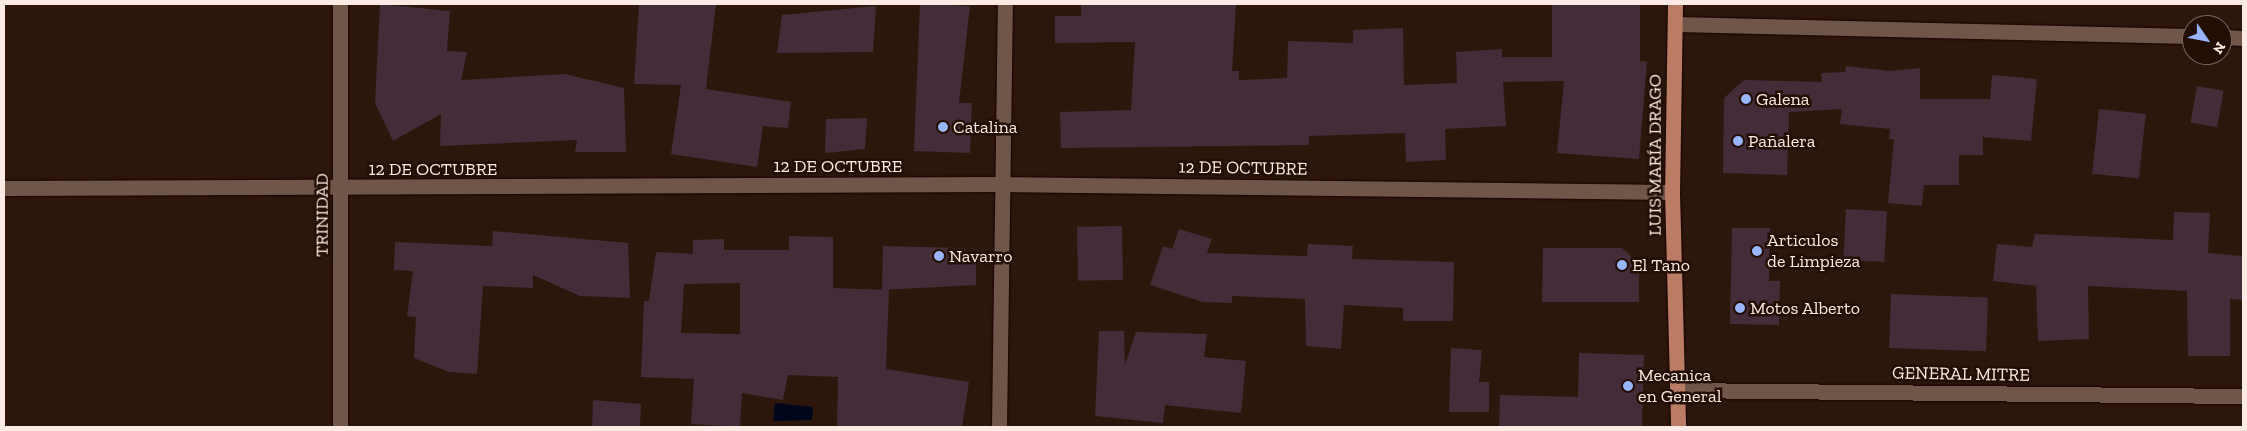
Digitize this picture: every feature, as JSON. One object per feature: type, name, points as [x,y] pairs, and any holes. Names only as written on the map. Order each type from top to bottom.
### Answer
[{"type":"main road","name":"LUIS MARÍA DRAGO","points":[[1675,4],[1672,192],[1678,427]]},
{"type":"street","name":"TRINIDAD","points":[[340,4],[340,427]]},
{"type":"street","points":[[999,427],[1005,4]]},
{"type":"street","points":[[1675,24],[2182,36]]},
{"type":"street","name":"12 DE OCTUBRE","points":[[4,188],[1002,184],[1672,192]]},
{"type":"street","name":"GENERAL MITRE","points":[[1677,390],[2243,396]]},
{"type":"water","points":[[775,403],[813,407],[812,420],[773,421]]},
{"type":"building","points":[[380,4],[450,11],[447,51],[467,52],[461,80],[565,74],[624,88],[626,152],[575,152],[577,140],[440,146],[441,114],[393,141],[375,103]]},
{"type":"building","points":[[639,4],[716,4],[706,89],[791,102],[788,128],[763,126],[757,167],[671,154],[681,85],[634,84]]},
{"type":"building","points":[[920,4],[970,6],[959,103],[972,103],[970,153],[914,151]]},
{"type":"building","points":[[1081,4],[1236,4],[1232,71],[1239,71],[1239,80],[1287,78],[1288,41],[1353,43],[1353,30],[1403,28],[1404,85],[1457,83],[1456,52],[1502,49],[1502,57],[1552,57],[1552,4],[1640,4],[1640,61],[1647,62],[1639,159],[1557,153],[1564,81],[1503,82],[1506,126],[1445,129],[1446,160],[1406,162],[1405,133],[1309,136],[1309,145],[1061,148],[1060,112],[1131,110],[1135,42],[1055,43],[1055,16],[1081,16]]},
{"type":"building","points":[[876,6],[873,52],[777,53],[782,15]]},
{"type":"building","points":[[1846,66],[1890,71],[1920,68],[1920,99],[1990,99],[1992,75],[2037,79],[2031,141],[1983,137],[1983,155],[1959,155],[1959,185],[1924,185],[1922,206],[1888,203],[1894,139],[1889,139],[1890,129],[1840,124],[1842,109],[1789,112],[1787,175],[1723,173],[1724,98],[1744,80],[1822,82],[1821,73],[1845,72]]},
{"type":"building","points":[[2197,86],[2224,91],[2217,127],[2191,122]]},
{"type":"building","points":[[2099,109],[2146,114],[2139,179],[2092,174]]},
{"type":"building","points":[[867,118],[865,149],[825,153],[826,119]]},
{"type":"building","points":[[1846,209],[1887,211],[1884,262],[1843,260]]},
{"type":"building","points":[[2174,212],[2210,213],[2208,253],[2243,256],[2243,300],[2230,299],[2230,356],[2188,356],[2187,291],[2088,286],[2089,339],[2038,341],[2036,286],[1993,281],[1997,244],[2032,247],[2035,234],[2173,240]]},
{"type":"building","points":[[1122,226],[1123,280],[1078,281],[1077,227]]},
{"type":"building","points":[[1732,228],[1770,228],[1769,281],[1780,281],[1779,325],[1730,324]]},
{"type":"building","points":[[1179,229],[1212,239],[1207,253],[1307,256],[1308,244],[1353,246],[1352,259],[1454,262],[1453,321],[1403,321],[1403,308],[1344,305],[1341,349],[1306,346],[1305,299],[1232,296],[1232,303],[1203,302],[1150,285],[1163,246],[1172,249]]},
{"type":"building","points":[[493,231],[628,243],[630,298],[580,296],[533,275],[533,288],[483,286],[477,374],[449,372],[414,358],[416,317],[407,316],[413,271],[394,270],[395,242],[492,246]]},
{"type":"building","points":[[789,236],[833,237],[833,288],[889,290],[886,369],[969,382],[962,427],[837,427],[838,377],[788,375],[783,400],[742,393],[740,427],[691,424],[694,379],[641,377],[644,301],[649,301],[656,252],[693,254],[693,240],[724,239],[724,250],[789,250]],"holes":[[[740,283],[740,334],[681,333],[684,284]]]},
{"type":"building","points":[[883,246],[963,248],[976,260],[976,285],[882,290]]},
{"type":"building","points":[[1543,248],[1622,248],[1639,264],[1639,302],[1542,302]]},
{"type":"building","points":[[1891,294],[1988,297],[1986,351],[1889,348]]},
{"type":"building","points":[[1099,331],[1124,331],[1125,365],[1136,332],[1207,334],[1204,357],[1246,361],[1241,413],[1165,405],[1163,423],[1095,416]]},
{"type":"building","points":[[1451,348],[1482,350],[1479,382],[1489,382],[1489,412],[1449,412]]},
{"type":"building","points":[[1579,353],[1644,355],[1642,427],[1499,427],[1500,395],[1578,397]]},
{"type":"building","points":[[593,400],[641,404],[640,427],[592,427]]},
{"type":"place","name":"Galena","points":[[1746,99]]},
{"type":"place","name":"Catalina","points":[[943,127]]},
{"type":"place","name":"Pañalera","points":[[1738,141]]},
{"type":"place","name":"Articulos de Limpieza","points":[[1757,251]]},
{"type":"place","name":"Navarro","points":[[939,256]]},
{"type":"place","name":"El Tano","points":[[1622,265]]},
{"type":"place","name":"Motos Alberto","points":[[1740,308]]},
{"type":"place","name":"Mecanica en General","points":[[1628,386]]}]
